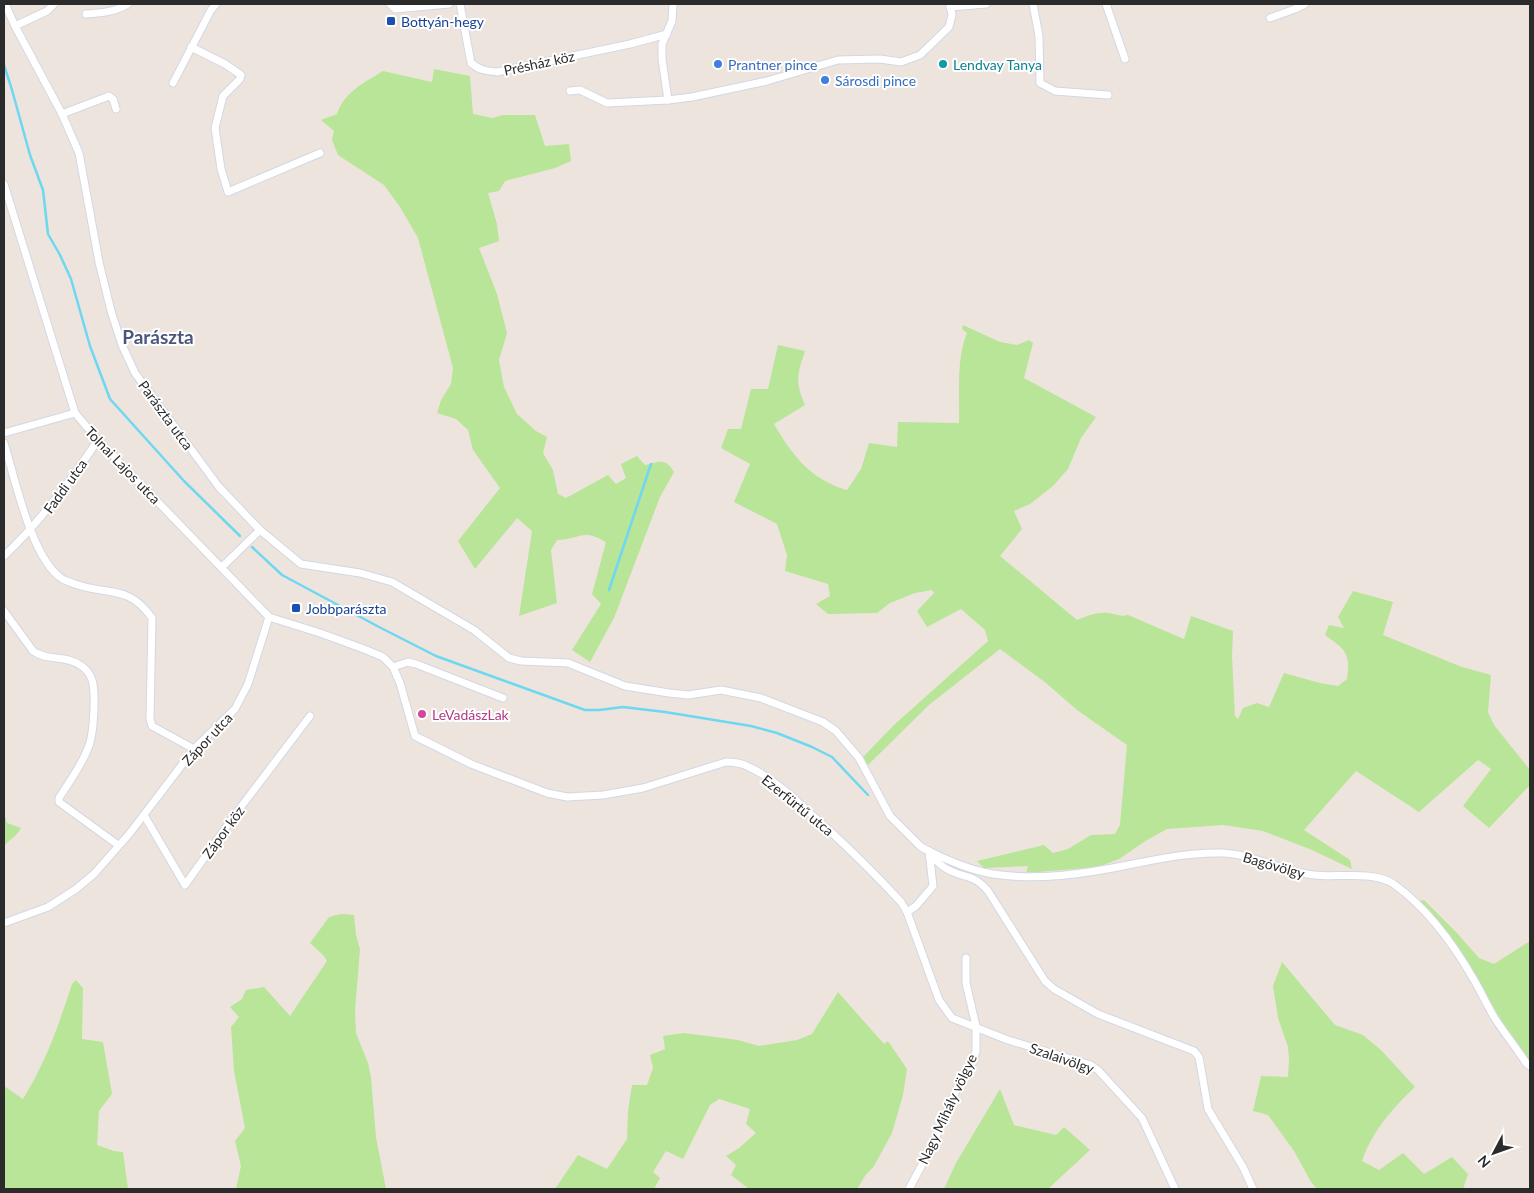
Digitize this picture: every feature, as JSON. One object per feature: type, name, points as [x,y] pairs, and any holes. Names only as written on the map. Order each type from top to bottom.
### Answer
[{"type":"street","name":"Parászta utca","points":[[5,4],[62,114],[79,153],[99,262],[111,311],[122,345],[134,371],[219,488],[260,530],[301,564],[360,573],[392,582],[474,630],[509,658],[521,661]]},
{"type":"street","points":[[15,26],[47,12],[54,4]]},
{"type":"street","points":[[86,14],[108,12],[128,4]]},
{"type":"street","points":[[173,83],[216,4]]},
{"type":"street","points":[[390,4],[395,10],[449,4]]},
{"type":"street","name":"Présház köz","points":[[460,4],[471,63],[476,68],[497,72],[630,44],[667,34]]},
{"type":"street","points":[[668,100],[662,60],[662,44],[672,21],[673,4]]},
{"type":"street","points":[[570,91],[580,90],[607,103],[668,100],[692,97],[767,81],[838,60],[880,58],[901,62],[920,55],[949,27],[951,20],[950,6],[986,4]]},
{"type":"street","points":[[1033,4],[1039,36],[1040,82],[1055,91],[1108,95]]},
{"type":"street","points":[[1106,4],[1125,59]]},
{"type":"street","points":[[1270,18],[1295,10],[1305,4]]},
{"type":"street","points":[[191,47],[225,64],[241,75],[240,79],[223,96],[215,128],[221,169],[228,192],[320,153]]},
{"type":"street","points":[[62,114],[109,96],[113,99],[116,109]]},
{"type":"street","name":"Tolnai Lajos utca","points":[[4,184],[75,412],[98,440],[269,618]]},
{"type":"street","points":[[4,433],[75,412]]},
{"type":"street","name":"Faddi utca","points":[[4,556],[31,530],[98,440]]},
{"type":"street","points":[[4,442],[31,530],[39,551],[51,570],[62,580],[81,586],[122,593],[138,601],[145,607],[152,618],[150,719],[152,726],[194,749]]},
{"type":"street","points":[[222,567],[260,530]]},
{"type":"street","points":[[4,611],[33,651],[38,655],[67,659],[81,665],[91,677],[94,702],[92,738],[84,757],[59,798],[59,802],[118,845]]},
{"type":"street","points":[[269,618],[280,619],[364,649],[383,657],[393,667],[408,662],[416,664],[503,698]]},
{"type":"street","name":"Zápor utca","points":[[4,924],[48,907],[76,889],[94,874],[130,833],[194,749],[235,709],[248,684],[269,618]]},
{"type":"street","name":"Bagóvölgy","points":[[521,661],[568,663],[625,686],[669,694],[688,695],[721,690],[761,698],[823,722],[836,731],[860,758],[890,816],[921,847],[949,861],[991,874],[1022,876],[1078,874],[1175,855],[1221,853],[1240,854],[1312,875],[1383,878],[1394,884],[1425,912],[1454,946],[1494,1018],[1526,1064],[1530,1066]]},
{"type":"street","name":"Ezerfürtű utca","points":[[393,667],[400,683],[415,736],[471,764],[547,793],[567,797],[603,795],[643,788],[726,762],[736,762],[768,778],[795,798],[839,838],[901,902],[907,912],[938,1000],[952,1018],[976,1026]]},
{"type":"street","name":"Zápor köz","points":[[144,815],[185,885],[234,816],[310,716]]},
{"type":"street","points":[[907,912],[916,906],[934,886],[929,852]]},
{"type":"street","points":[[934,859],[945,869],[970,876],[981,882],[1045,982],[1054,989],[1098,1014],[1194,1052],[1199,1057],[1208,1109],[1243,1167],[1253,1189]]},
{"type":"street","name":"Nagy Mihály völgye","points":[[909,1189],[932,1146],[958,1086],[973,1062],[976,1051],[976,1026],[966,983],[966,958]]},
{"type":"street","name":"Szalaivölgy","points":[[976,1026],[1008,1040],[1091,1065],[1098,1070],[1142,1118],[1175,1189]]},
{"type":"green space","points":[[434,69],[470,76],[473,114],[492,118],[503,115],[535,115],[545,146],[569,144],[571,161],[555,168],[505,181],[499,191],[488,193],[497,224],[499,241],[479,248],[497,294],[507,333],[499,360],[504,387],[517,414],[536,431],[547,437],[543,453],[553,470],[558,494],[566,498],[608,475],[616,484],[626,478],[621,464],[637,456],[645,465],[665,462],[674,472],[660,497],[614,618],[590,662],[572,650],[601,604],[592,594],[606,542],[586,535],[557,540],[551,550],[557,603],[519,616],[532,531],[517,518],[475,569],[458,541],[500,488],[473,450],[468,430],[456,419],[437,413],[441,400],[451,384],[453,368],[418,238],[400,207],[384,185],[338,155],[332,140],[334,131],[321,120],[337,114],[340,106],[350,94],[383,71],[432,82]]},
{"type":"green space","points":[[963,325],[1000,342],[1017,345],[1029,340],[1033,343],[1024,378],[1096,417],[1081,438],[1068,469],[1053,486],[1030,504],[1014,511],[1022,529],[1000,556],[1077,620],[1100,613],[1128,615],[1184,639],[1191,616],[1233,631],[1232,656],[1235,716],[1238,719],[1243,708],[1257,703],[1269,707],[1284,673],[1338,686],[1347,679],[1348,663],[1342,648],[1325,635],[1329,625],[1344,628],[1338,617],[1353,591],[1393,602],[1383,635],[1462,667],[1491,675],[1488,712],[1494,725],[1530,770],[1530,785],[1489,828],[1463,806],[1491,769],[1478,760],[1419,812],[1356,771],[1304,830],[1350,860],[1352,869],[1312,850],[1263,831],[1223,825],[1167,829],[1119,859],[1098,867],[1026,873],[1028,866],[984,868],[977,861],[1044,845],[1053,853],[1068,849],[1091,835],[1115,834],[1120,825],[1127,745],[1077,710],[1046,683],[1000,649],[929,705],[868,765],[863,757],[895,724],[988,641],[985,630],[961,609],[927,627],[917,611],[934,593],[932,590],[915,593],[890,603],[877,613],[828,614],[816,604],[830,596],[828,584],[785,571],[787,555],[777,524],[734,502],[750,464],[721,448],[728,429],[741,429],[751,389],[768,389],[778,345],[805,351],[800,366],[798,384],[805,405],[774,424],[788,446],[804,465],[823,480],[847,490],[861,469],[869,443],[897,447],[898,422],[959,423],[960,365],[967,333],[962,329]]},
{"type":"green space","points":[[4,812],[7,823],[21,828],[4,846]]},
{"type":"green space","points":[[1424,900],[1479,958],[1494,964],[1530,941],[1530,1061],[1508,1032],[1478,981],[1419,901]]},
{"type":"green space","points":[[341,914],[354,915],[356,935],[360,949],[355,1011],[356,1033],[368,1063],[371,1077],[376,1137],[386,1189],[236,1189],[241,1166],[235,1141],[245,1128],[234,1071],[231,1027],[239,1017],[230,1007],[242,999],[246,990],[264,987],[290,1016],[327,961],[310,943],[329,917]]},
{"type":"green space","points":[[1282,962],[1335,1025],[1363,1035],[1381,1050],[1415,1087],[1384,1121],[1372,1139],[1362,1161],[1379,1170],[1403,1153],[1424,1174],[1452,1157],[1468,1174],[1463,1189],[1317,1189],[1311,1182],[1294,1151],[1268,1115],[1253,1111],[1261,1076],[1288,1077],[1288,1047],[1278,1018],[1273,986]]},
{"type":"green space","points":[[76,980],[83,988],[82,1039],[103,1042],[112,1094],[99,1111],[97,1145],[123,1152],[128,1189],[4,1189],[4,1086],[23,1099],[45,1057],[72,984]]},
{"type":"green space","points":[[838,992],[884,1044],[888,1041],[907,1069],[903,1095],[892,1133],[874,1166],[857,1189],[749,1189],[731,1175],[736,1165],[726,1156],[739,1148],[756,1133],[746,1124],[750,1109],[719,1099],[710,1105],[683,1159],[666,1151],[653,1172],[660,1178],[654,1189],[555,1189],[578,1155],[607,1169],[627,1139],[628,1111],[632,1085],[647,1085],[653,1068],[650,1055],[665,1049],[663,1036],[684,1033],[738,1040],[759,1046],[797,1040],[812,1034]]},
{"type":"green space","points":[[1000,1089],[1014,1125],[1056,1135],[1064,1127],[1090,1150],[1048,1189],[944,1189],[956,1163]]},
{"type":"waterway","points":[[4,65],[30,155],[43,190],[48,234],[71,279],[90,346],[110,399],[184,481],[240,536]]},
{"type":"waterway","points":[[609,590],[651,464]]},
{"type":"waterway","points":[[252,547],[282,575],[436,656],[585,710],[623,707],[665,712],[751,726],[777,733],[832,757],[868,795]]},
{"type":"place","name":"Bottyán-hegy","points":[[391,21]]},
{"type":"place","name":"Prantner pince","points":[[718,64]]},
{"type":"place","name":"Lendvay Tanya","points":[[943,64]]},
{"type":"place","name":"Sárosdi pince","points":[[825,80]]},
{"type":"place","name":"Jobbparászta","points":[[296,608]]},
{"type":"place","name":"LeVadászLak","points":[[422,714]]},
{"type":"district","name":"Parászta","points":[[158,336]]}]
